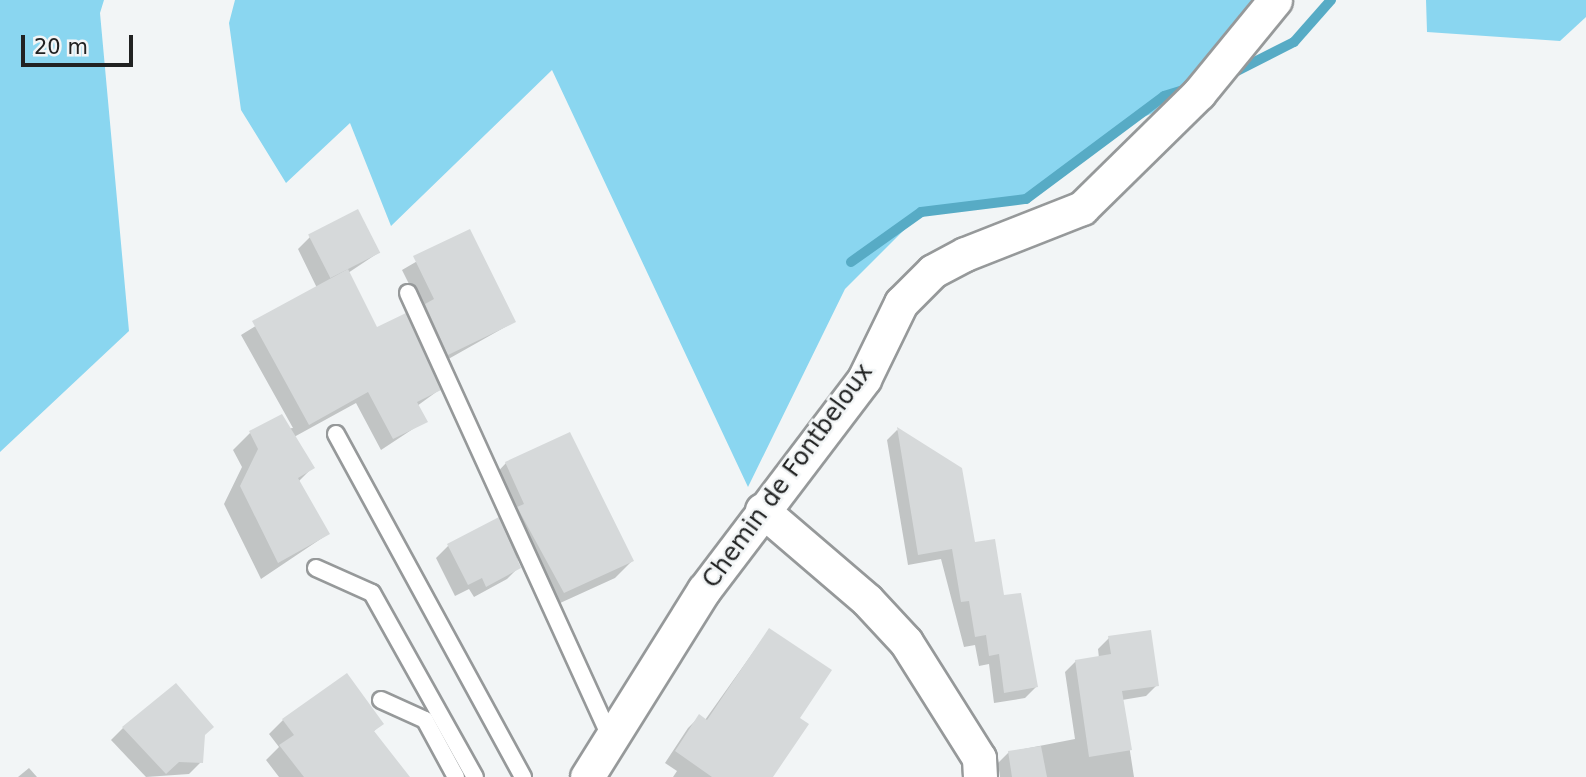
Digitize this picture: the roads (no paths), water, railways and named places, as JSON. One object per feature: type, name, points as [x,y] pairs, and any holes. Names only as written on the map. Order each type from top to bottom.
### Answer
[{"type":"street","name":"Chemin de Fontbeloux","points":[[587,777],[704,590],[762,510],[864,379],[901,303],[933,271],[1082,208],[1199,93],[1275,0]]},
{"type":"street","points":[[762,510],[867,600],[906,642],[979,758],[980,777]]},
{"type":"lane","points":[[408,293],[612,741]]},
{"type":"lane","points":[[336,434],[523,777]]},
{"type":"lane","points":[[316,568],[372,593],[475,777]]},
{"type":"lane","points":[[382,699],[425,720],[456,777]]},
{"type":"waterway","points":[[1225,77],[1294,42],[1331,0]]},
{"type":"waterway","points":[[851,262],[921,212],[1026,199],[1164,96],[1190,88]]}]
